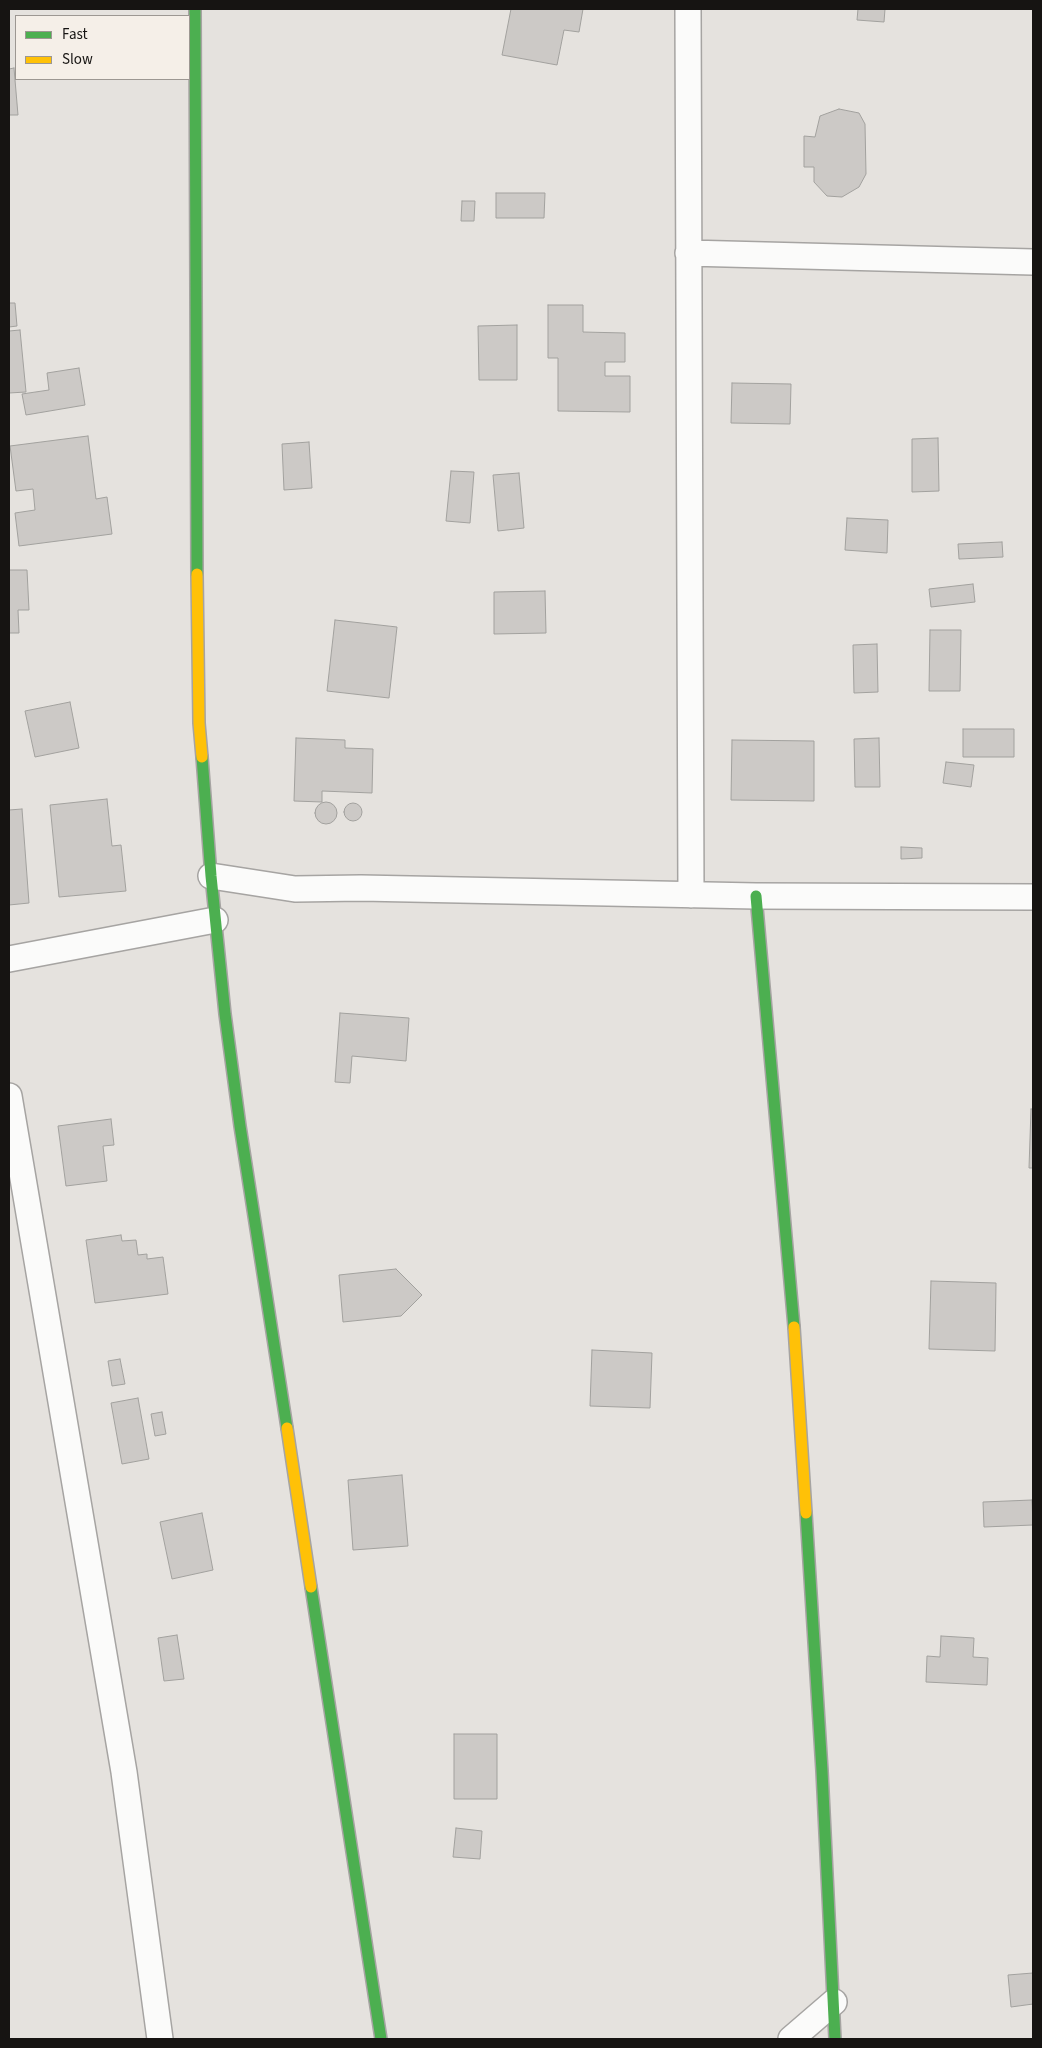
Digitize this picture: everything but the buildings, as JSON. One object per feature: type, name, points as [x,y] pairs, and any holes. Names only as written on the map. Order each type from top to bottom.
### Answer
[{"type":"street","points":[[195,9],[196,487],[199,723],[215,920],[240,1126],[381,2039]]},
{"type":"street","points":[[688,9],[691,895]]},
{"type":"street","points":[[688,253],[1033,262]]},
{"type":"street","points":[[211,876],[295,889],[353,888],[756,896],[1033,897]]},
{"type":"street","points":[[756,896],[793,1307],[835,2039]]},
{"type":"street","points":[[9,959],[215,920]]},
{"type":"street","points":[[9,1096],[124,1772],[160,2039]]},
{"type":"street","points":[[791,2039],[834,2002]]},
{"type":"traffic: fast","points":[[195,9],[197,574]]},
{"type":"traffic: fast","points":[[202,757],[211,876],[225,1014],[240,1126],[287,1428]]},
{"type":"traffic: fast","points":[[756,896],[794,1327]]},
{"type":"traffic: fast","points":[[806,1513],[822,1771],[835,2039]]},
{"type":"traffic: fast","points":[[311,1587],[381,2039]]},
{"type":"traffic: slow","points":[[197,574],[199,723],[202,757]]},
{"type":"traffic: slow","points":[[794,1327],[806,1513]]},
{"type":"traffic: slow","points":[[287,1428],[311,1587]]}]
